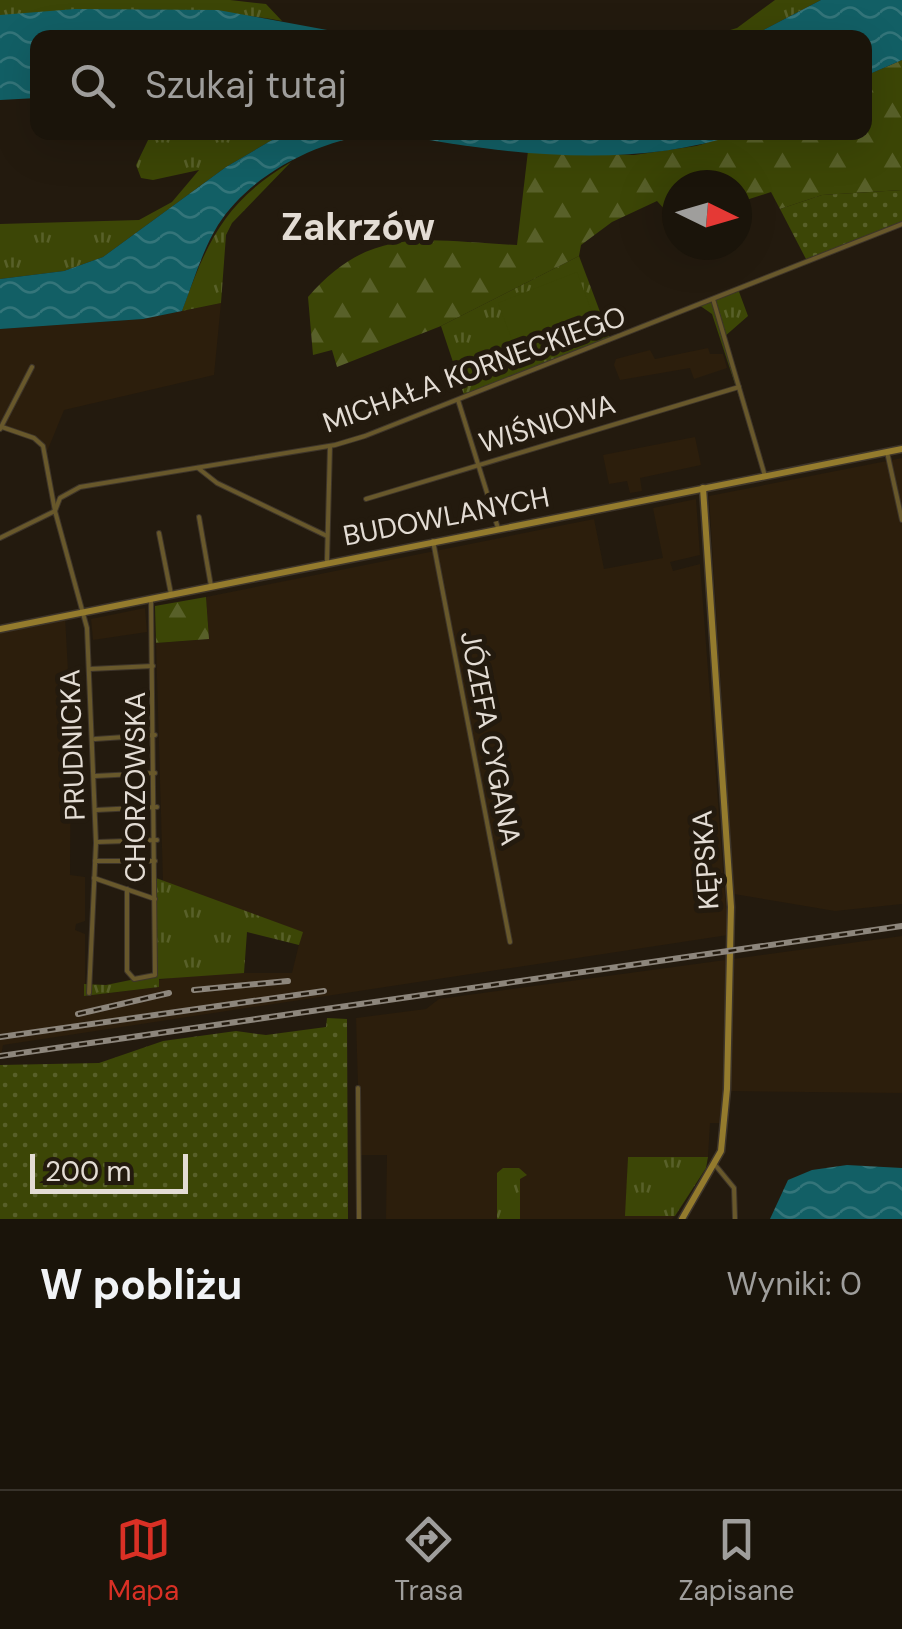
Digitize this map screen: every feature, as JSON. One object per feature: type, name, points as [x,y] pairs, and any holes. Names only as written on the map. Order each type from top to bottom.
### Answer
[{"type":"main road","name":"BUDOWLANYCH","points":[[0,628],[902,449]]},
{"type":"main road","name":"KĘPSKA","points":[[682,1219],[714,1166],[726,1118],[732,935],[703,488]]},
{"type":"street","name":"MICHAŁA KORNECKIEGO","points":[[0,538],[55,512],[60,498],[80,486],[330,446],[458,400],[902,224]]},
{"type":"street","points":[[714,299],[764,476]]},
{"type":"street","points":[[1,428],[32,368]]},
{"type":"street","name":"WIŚNIOWA","points":[[366,499],[739,387]]},
{"type":"street","points":[[458,400],[498,528]]},
{"type":"street","name":"PRUDNICKA","points":[[1,428],[34,438],[43,446],[55,512],[84,612],[96,842],[89,993]]},
{"type":"street","points":[[326,562],[330,446]]},
{"type":"street","points":[[887,452],[902,520]]},
{"type":"street","points":[[198,468],[217,483],[327,536]]},
{"type":"street","points":[[199,517],[211,586]]},
{"type":"street","points":[[159,534],[170,594]]},
{"type":"street","name":"JÓZEFA CYGANA","points":[[433,541],[510,942]]},
{"type":"street","name":"CHORZOWSKA","points":[[127,890],[126,971],[134,979],[155,975],[157,840],[150,598]]},
{"type":"street","points":[[90,670],[153,666]]},
{"type":"street","points":[[93,739],[155,735]]},
{"type":"street","points":[[95,776],[156,774]]},
{"type":"street","points":[[95,810],[156,806]]},
{"type":"street","points":[[96,842],[157,840]]},
{"type":"street","points":[[95,861],[157,861]]},
{"type":"street","points":[[94,878],[155,899]]},
{"type":"street","points":[[358,1088],[359,1219]]},
{"type":"street","points":[[714,1166],[734,1188],[735,1219]]},
{"type":"shaded area","points":[[221,303],[214,375],[64,410],[46,454],[34,438],[0,429],[0,329],[143,319]]},
{"type":"shaded area","points":[[708,348],[710,354],[723,354],[727,368],[694,379],[690,368],[620,380],[614,365],[616,359],[650,350],[655,359]]},
{"type":"shaded area","points":[[695,437],[701,465],[640,478],[642,491],[630,493],[627,481],[609,484],[603,455]]},
{"type":"shaded area","points":[[902,458],[902,904],[835,911],[734,894],[709,496]]},
{"type":"shaded area","points":[[696,499],[700,555],[670,562],[673,571],[700,564],[728,935],[3,1045],[0,1061],[0,629],[65,616],[71,726],[70,875],[85,877],[85,921],[76,924],[75,930],[85,934],[85,996],[159,987],[158,980],[202,973],[292,973],[302,932],[163,882],[156,643],[209,639],[206,597],[594,519],[604,569],[663,558],[653,508]]},
{"type":"shaded area","points":[[145,608],[147,632],[93,640],[91,619]]},
{"type":"shaded area","points":[[902,936],[902,1093],[728,1091],[726,1123],[710,1123],[708,1157],[628,1157],[626,1215],[675,1216],[672,1219],[386,1219],[387,1155],[360,1155],[356,1018],[426,1009],[439,999]]},
{"type":"green space","points":[[0,0],[230,0],[266,4],[282,21],[176,10],[0,16]]},
{"type":"green space","points":[[775,0],[821,0],[763,30],[730,30]]},
{"type":"green space","points":[[902,60],[902,190],[822,195],[780,209],[771,192],[752,198],[752,170],[662,170],[662,206],[657,201],[612,222],[581,245],[579,256],[441,326],[337,367],[332,350],[313,355],[308,297],[355,257],[379,247],[429,240],[517,245],[528,151],[634,155],[717,140],[872,140],[872,73]]},
{"type":"green space","points":[[148,140],[272,140],[226,167],[103,257],[64,271],[0,279],[0,224],[139,220],[172,202],[199,170],[153,180],[141,178],[136,165]]},
{"type":"green space","points":[[291,162],[232,223],[226,235],[221,303],[182,311],[221,225],[249,192]]},
{"type":"green space","points":[[902,190],[902,224],[807,261],[780,209],[822,195]]},
{"type":"green space","points":[[579,256],[611,341],[465,398],[441,326]]},
{"type":"green space","points":[[577,272],[596,323],[517,353],[498,303]]},
{"type":"green space","points":[[738,289],[748,316],[724,337],[765,476],[712,314],[699,305]]},
{"type":"green space","points":[[206,597],[209,639],[156,643],[155,606]]},
{"type":"green space","points":[[156,878],[303,932],[299,945],[247,932],[244,973],[159,979],[159,987],[84,996],[84,984],[106,985],[155,975]]},
{"type":"green space","points":[[327,1018],[347,1019],[348,1219],[0,1219],[0,1065],[99,1063],[163,1041],[236,1031],[266,1035],[326,1027]]},
{"type":"green space","points":[[628,1157],[708,1157],[706,1168],[675,1216],[625,1216]]},
{"type":"green space","points":[[503,1168],[519,1168],[527,1175],[520,1179],[520,1219],[497,1219],[497,1173]]},
{"type":"water","points":[[821,0],[902,0],[902,60],[872,73],[872,30],[763,30]]},
{"type":"water","points":[[75,9],[218,10],[327,30],[30,30],[30,98],[0,100],[0,15]]},
{"type":"water","points":[[272,140],[344,140],[290,161],[249,189],[232,206],[202,256],[182,311],[143,319],[0,329],[0,279],[64,271],[103,257],[226,167]]},
{"type":"water","points":[[432,140],[716,140],[655,152],[610,155],[476,147]]},
{"type":"water","points":[[847,1165],[902,1168],[902,1219],[770,1219],[788,1180],[812,1170]]},
{"type":"railway","points":[[0,1056],[902,926]]},
{"type":"railway","points":[[194,990],[288,981]]},
{"type":"railway","points":[[0,1037],[324,991]]},
{"type":"railway","points":[[78,1014],[169,993]]},
{"type":"district","name":"Zakrzów","points":[[358,227]]}]
